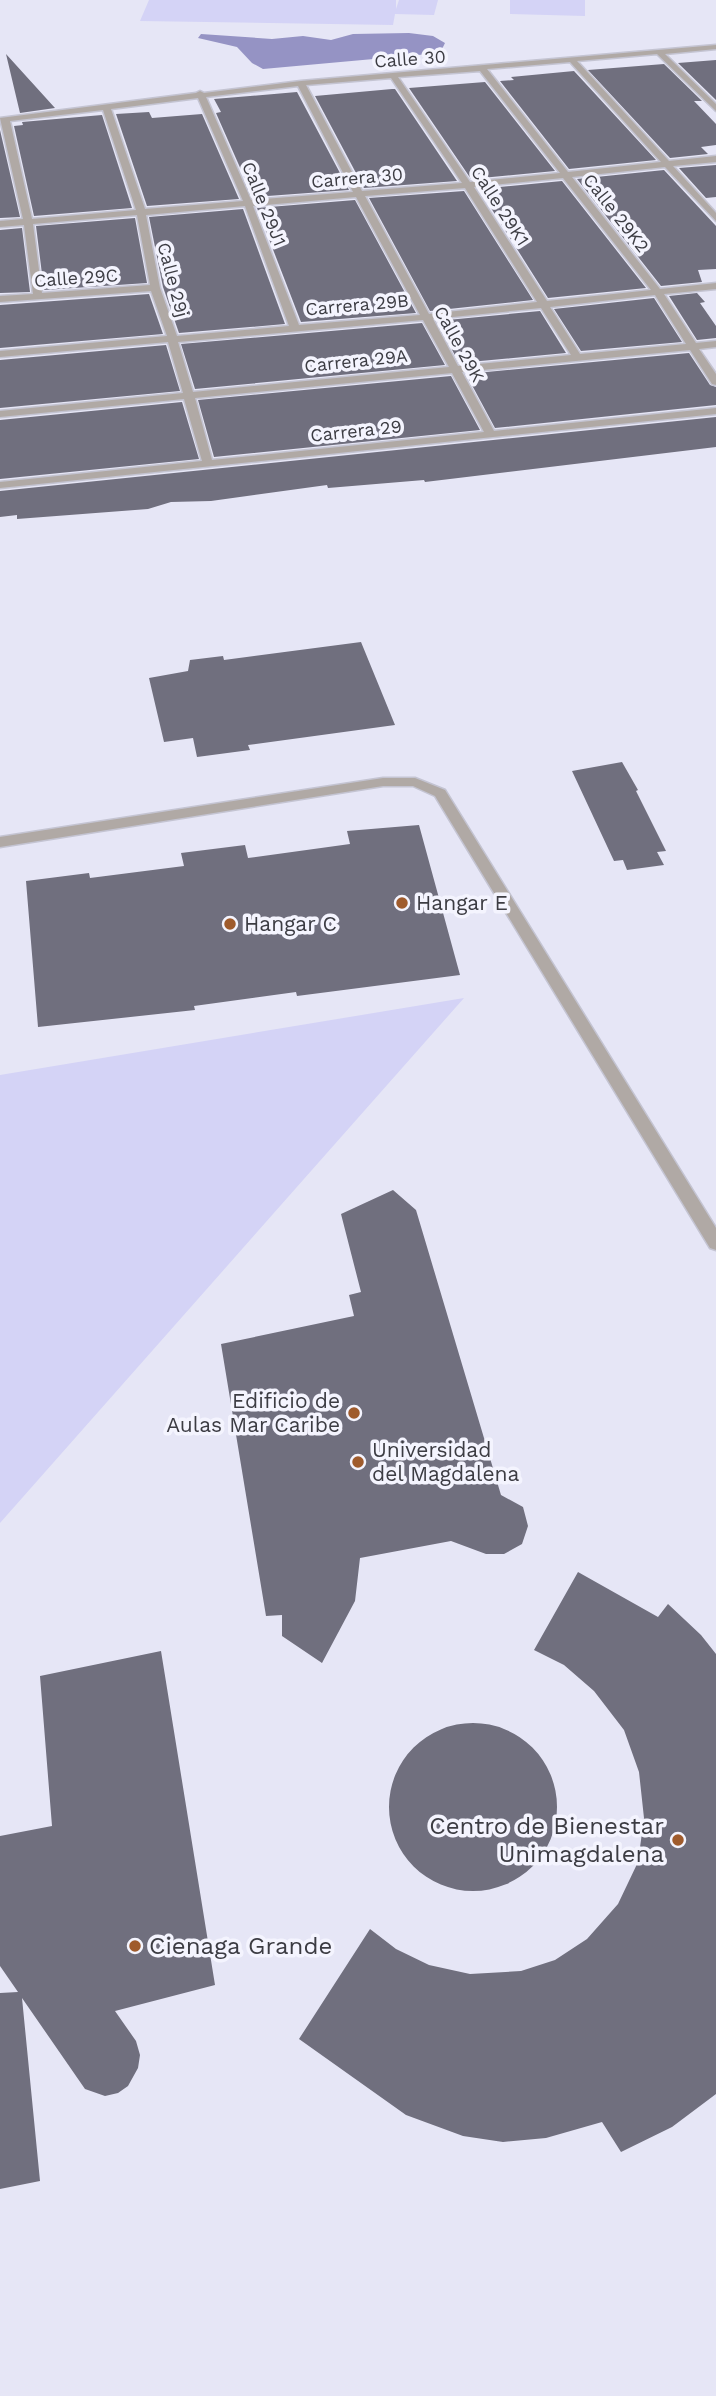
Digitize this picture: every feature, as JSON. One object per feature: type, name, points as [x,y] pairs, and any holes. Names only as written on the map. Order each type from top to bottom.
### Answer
[{"type":"street","name":"Calle 30","points":[[3,120],[200,93],[716,47]]},
{"type":"street","points":[[659,52],[716,109]]},
{"type":"street","points":[[572,61],[716,218]]},
{"type":"street","name":"Calle 29K2","points":[[483,69],[659,293],[716,382]]},
{"type":"street","name":"Calle 29K1","points":[[393,75],[468,185],[577,357]]},
{"type":"street","name":"Calle 29K","points":[[301,83],[491,435]]},
{"type":"street","name":"Calle 29J1","points":[[200,93],[247,203],[295,328]]},
{"type":"street","name":"Calle 29j","points":[[106,105],[141,212],[155,288],[172,337],[208,464]]},
{"type":"street","points":[[3,120],[28,222],[38,297]]},
{"type":"street","name":"Carrera 30","points":[[0,224],[122,216],[141,212],[468,185],[716,159]]},
{"type":"street","name":"Carrera 29B","points":[[0,354],[426,317],[716,286]]},
{"type":"street","name":"Calle 29C","points":[[0,299],[155,288]]},
{"type":"street","name":"Carrera 29A","points":[[0,414],[716,344]]},
{"type":"street","name":"Carrera 29","points":[[0,485],[716,411]]},
{"type":"street","points":[[0,842],[383,782],[415,782],[440,793],[716,1243]]},
{"type":"shaded area","points":[[149,0],[396,0],[396,9],[399,0],[438,0],[434,15],[395,14],[393,25],[140,21]]},
{"type":"shaded area","points":[[510,0],[585,0],[585,16],[510,14]]},
{"type":"shaded area","points":[[409,33],[433,36],[445,43],[440,53],[263,69],[252,63],[237,47],[198,38],[201,34],[272,39],[303,36],[331,40],[353,34]]},
{"type":"shaded area","points":[[464,998],[0,1523],[0,1075]]},
{"type":"building","points":[[6,54],[55,108],[20,113]]},
{"type":"building","points":[[716,60],[716,100],[678,63]]},
{"type":"building","points":[[664,64],[702,101],[694,101],[716,124],[716,145],[701,147],[708,154],[670,158],[588,70]]},
{"type":"building","points":[[574,71],[656,160],[569,169],[500,81],[514,80],[511,77]]},
{"type":"building","points":[[485,82],[555,171],[471,179],[409,88]]},
{"type":"building","points":[[395,89],[457,181],[364,188],[315,96]]},
{"type":"building","points":[[297,92],[349,190],[253,197],[216,113],[221,112],[214,99]]},
{"type":"building","points":[[149,112],[152,118],[202,114],[239,199],[147,206],[116,114]]},
{"type":"building","points":[[102,115],[132,208],[34,216],[14,126],[23,125],[22,122]]},
{"type":"building","points":[[0,130],[20,217],[0,218]]},
{"type":"building","points":[[716,165],[716,197],[706,198],[679,168]]},
{"type":"building","points":[[664,170],[716,226],[716,269],[698,270],[702,282],[661,286],[577,179]]},
{"type":"building","points":[[562,181],[646,288],[548,298],[479,189]]},
{"type":"building","points":[[464,191],[533,300],[430,311],[369,198]]},
{"type":"building","points":[[355,200],[416,313],[301,322],[257,208]]},
{"type":"building","points":[[243,209],[285,324],[179,333],[163,287],[149,217]]},
{"type":"building","points":[[135,218],[147,283],[44,290],[36,226]]},
{"type":"building","points":[[22,228],[30,292],[0,293],[0,230]]},
{"type":"building","points":[[697,293],[705,302],[700,303],[716,326],[716,338],[697,340],[669,296]]},
{"type":"building","points":[[149,294],[163,334],[0,348],[0,305]]},
{"type":"building","points":[[654,298],[682,342],[581,351],[554,309]]},
{"type":"building","points":[[540,311],[566,353],[459,363],[437,321]]},
{"type":"building","points":[[422,323],[445,365],[195,389],[181,344]]},
{"type":"building","points":[[166,345],[180,391],[0,408],[0,360]]},
{"type":"building","points":[[689,353],[710,385],[716,387],[716,405],[495,428],[466,374]]},
{"type":"building","points":[[451,376],[480,430],[214,457],[198,400]]},
{"type":"building","points":[[182,402],[199,459],[0,479],[0,420]]},
{"type":"building","points":[[716,417],[716,447],[425,482],[328,488],[327,485],[211,501],[171,502],[148,509],[17,519],[17,515],[0,517],[0,491]]},
{"type":"building","points":[[361,642],[395,725],[248,745],[250,750],[197,757],[193,738],[164,742],[149,678],[188,671],[190,660],[223,656],[224,660]]},
{"type":"building","points":[[622,762],[666,851],[657,852],[664,865],[627,870],[623,860],[614,861],[572,771]]},
{"type":"building","points":[[419,825],[460,975],[297,996],[296,992],[194,1006],[195,1010],[38,1027],[26,881],[89,873],[90,878],[184,866],[181,853],[245,845],[248,858],[350,844],[347,831]]},
{"type":"building","name":"Edificio de Aulas Mar Caribe","points":[[393,1190],[416,1210],[501,1495],[523,1507],[528,1526],[522,1544],[504,1554],[486,1554],[451,1541],[360,1558],[355,1601],[322,1663],[282,1636],[282,1615],[266,1616],[221,1344],[354,1316],[349,1295],[361,1292],[341,1214]]},
{"type":"building","name":"Centro de Bienestar Unimagdalena","points":[[578,1572],[658,1617],[668,1604],[701,1635],[716,1654],[716,2094],[672,2127],[621,2152],[602,2122],[546,2138],[503,2142],[463,2136],[406,2115],[299,2039],[370,1929],[396,1949],[429,1965],[470,1974],[521,1971],[555,1960],[587,1939],[618,1904],[638,1862],[644,1818],[639,1772],[624,1730],[594,1691],[564,1665],[534,1650]]},
{"type":"building","name":"Cienaga Grande","points":[[161,1651],[215,1985],[115,2011],[136,2041],[140,2055],[138,2068],[128,2086],[118,2093],[105,2096],[85,2089],[22,1998],[40,2181],[0,2189],[0,1993],[18,1992],[0,1966],[0,1836],[52,1826],[40,1676]]},
{"type":"building","points":[[473,1723],[505,1729],[533,1747],[551,1775],[557,1807],[551,1839],[533,1867],[505,1885],[473,1891],[441,1885],[413,1867],[395,1839],[389,1807],[395,1775],[413,1747],[441,1729]]},
{"type":"place","name":"Hangar E","points":[[402,903]]},
{"type":"place","name":"Hangar C","points":[[230,924]]},
{"type":"place","name":"Edificio de Aulas Mar Caribe","points":[[354,1413]]},
{"type":"place","name":"Universidad del Magdalena","points":[[358,1462]]},
{"type":"place","name":"Centro de Bienestar Unimagdalena","points":[[678,1840]]},
{"type":"place","name":"Cienaga Grande","points":[[135,1946]]}]
